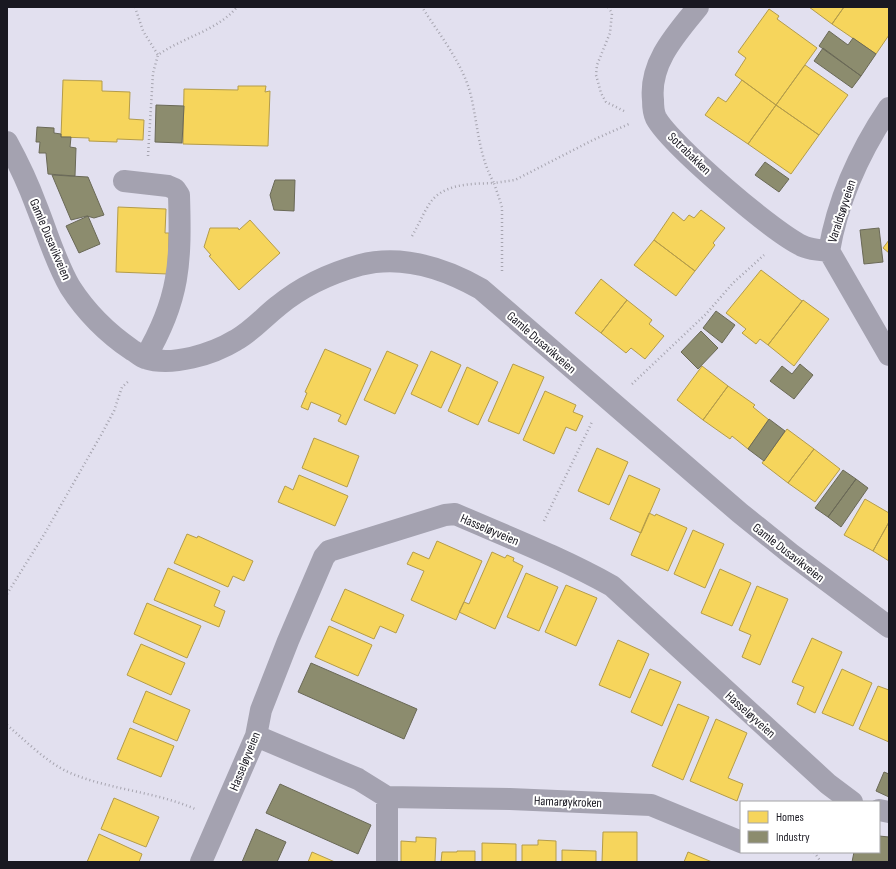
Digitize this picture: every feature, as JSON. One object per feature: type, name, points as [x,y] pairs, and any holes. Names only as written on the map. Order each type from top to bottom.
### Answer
[{"type":"street","points":[[647,118],[658,65],[676,34],[698,7]]},
{"type":"street","name":"Varaldsøyveien","points":[[889,108],[873,132],[858,161],[838,212],[829,251],[889,355]]},
{"type":"street","name":"Sotrabakken","points":[[647,118],[674,140],[715,178],[780,231],[805,248],[829,251]]},
{"type":"street","name":"Gamle Dusavikveien","points":[[7,142],[36,205],[53,252],[70,287],[100,325],[123,344],[145,358],[162,360],[186,359],[210,353],[237,340],[279,305],[300,290],[325,277],[360,265],[396,261],[435,268],[460,278],[481,289],[740,513],[889,627]]},
{"type":"street","points":[[124,181],[168,186],[175,189],[179,195],[180,261],[174,291],[165,320],[145,358]]},
{"type":"street","name":"Hasseløyveien","points":[[201,862],[256,736],[262,710],[288,641],[321,564],[329,551],[438,517],[455,514],[532,546],[587,572],[612,586],[828,784],[851,801]]},
{"type":"street","name":"Hamarøykroken","points":[[256,736],[358,779],[387,796],[651,805],[740,842]]},
{"type":"street","points":[[387,796],[387,862]]},
{"type":"path","points":[[136,7],[143,31],[158,55]]},
{"type":"path","points":[[148,184],[150,102],[153,73],[158,55],[177,43],[225,19],[237,7]]},
{"type":"path","points":[[422,7],[451,50],[470,90],[482,154],[502,207],[502,307]]},
{"type":"path","points":[[608,7],[612,14],[610,33],[597,65],[596,75],[599,87],[606,102],[647,118]]},
{"type":"path","points":[[396,261],[419,225],[428,204],[441,191],[466,184],[494,183],[515,180],[593,140],[647,118]]},
{"type":"path","points":[[532,546],[592,422],[706,314],[733,283],[765,254],[780,231]]},
{"type":"path","points":[[7,594],[45,533],[101,435],[114,411],[122,387],[133,378],[145,358]]},
{"type":"path","points":[[7,725],[41,755],[67,771],[119,789],[151,794],[178,802],[219,820]]},
{"type":"path","points":[[815,853],[821,862]]},
{"type":"building: Homes","points":[[809,7],[844,7],[832,24]]},
{"type":"building: Homes","points":[[844,7],[889,7],[889,35],[876,54],[832,24]]},
{"type":"building: Homes","points":[[769,9],[779,16],[777,19],[817,48],[776,105],[735,75],[746,58],[738,52]]},
{"type":"building: Homes","points":[[805,65],[848,95],[819,135],[776,105]]},
{"type":"building: Homes","points":[[63,80],[102,81],[102,91],[130,92],[129,119],[144,120],[143,140],[117,139],[117,142],[89,141],[89,138],[61,137]]},
{"type":"building: Homes","points":[[742,80],[776,105],[748,144],[705,115],[718,97],[726,102]]},
{"type":"building: Homes","points":[[238,86],[266,86],[265,92],[270,91],[268,146],[183,144],[184,89],[238,90]]},
{"type":"building: Homes","points":[[776,105],[819,135],[791,174],[748,144]]},
{"type":"building: Homes","points":[[118,207],[166,209],[165,233],[169,233],[168,274],[116,272]]},
{"type":"building: Homes","points":[[701,210],[725,228],[713,243],[715,245],[695,271],[654,240],[673,212],[684,221],[689,215],[694,218]]},
{"type":"building: Homes","points":[[250,220],[280,253],[239,290],[209,256],[211,255],[204,247],[210,228],[238,228],[239,230]]},
{"type":"building: Homes","points":[[654,240],[695,271],[676,296],[634,265]]},
{"type":"building: Homes","points":[[889,240],[889,253],[883,248]]},
{"type":"building: Homes","points":[[761,270],[802,301],[768,345],[760,339],[756,344],[742,333],[746,329],[726,313]]},
{"type":"building: Homes","points":[[601,279],[627,300],[601,333],[575,313]]},
{"type":"building: Homes","points":[[627,300],[652,320],[649,324],[664,336],[645,359],[631,348],[626,353],[601,333]]},
{"type":"building: Homes","points":[[803,300],[829,319],[794,366],[768,345]]},
{"type":"building: Homes","points":[[325,349],[371,369],[346,425],[338,421],[341,415],[311,402],[308,410],[301,407],[307,393],[305,392]]},
{"type":"building: Homes","points":[[387,351],[418,365],[395,414],[364,400]]},
{"type":"building: Homes","points":[[431,351],[461,365],[441,408],[411,394]]},
{"type":"building: Homes","points":[[513,364],[544,377],[519,434],[488,421]]},
{"type":"building: Homes","points":[[702,366],[728,386],[703,420],[677,400]]},
{"type":"building: Homes","points":[[467,367],[498,382],[478,425],[448,411]]},
{"type":"building: Homes","points":[[728,386],[755,405],[753,407],[769,420],[748,449],[732,436],[730,439],[703,420]]},
{"type":"building: Homes","points":[[545,391],[576,405],[573,412],[583,416],[576,431],[566,427],[554,454],[523,440]]},
{"type":"building: Homes","points":[[787,429],[814,449],[788,483],[762,463]]},
{"type":"building: Homes","points":[[314,438],[359,456],[347,487],[302,468]]},
{"type":"building: Homes","points":[[597,448],[628,462],[609,505],[578,491]]},
{"type":"building: Homes","points":[[814,449],[840,469],[815,502],[788,483]]},
{"type":"building: Homes","points":[[299,475],[348,496],[335,526],[278,502],[285,486],[293,490]]},
{"type":"building: Homes","points":[[629,475],[660,489],[641,533],[610,519]]},
{"type":"building: Homes","points":[[865,499],[889,513],[889,522],[873,551],[844,535]]},
{"type":"building: Homes","points":[[649,513],[655,516],[656,514],[687,528],[668,571],[631,555]]},
{"type":"building: Homes","points":[[889,522],[889,561],[873,551]]},
{"type":"building: Homes","points":[[693,530],[724,544],[705,588],[674,574]]},
{"type":"building: Homes","points":[[187,534],[197,538],[198,536],[253,561],[244,581],[233,576],[228,587],[174,563]]},
{"type":"building: Homes","points":[[437,541],[482,561],[456,620],[411,600],[424,571],[407,564],[413,552],[429,559]]},
{"type":"building: Homes","points":[[492,552],[505,558],[507,555],[514,558],[513,561],[523,566],[495,629],[459,612],[464,602],[469,604]]},
{"type":"building: Homes","points":[[168,568],[220,591],[214,606],[225,611],[219,627],[154,600]]},
{"type":"building: Homes","points":[[720,569],[751,583],[732,626],[701,613]]},
{"type":"building: Homes","points":[[526,573],[558,587],[539,631],[507,617]]},
{"type":"building: Homes","points":[[566,585],[597,598],[576,646],[545,632]]},
{"type":"building: Homes","points":[[757,586],[788,599],[760,665],[742,657],[751,635],[739,630]]},
{"type":"building: Homes","points":[[345,589],[404,615],[396,633],[380,626],[374,639],[331,620]]},
{"type":"building: Homes","points":[[147,603],[201,626],[187,658],[134,634]]},
{"type":"building: Homes","points":[[329,626],[372,645],[358,676],[315,657]]},
{"type":"building: Homes","points":[[812,638],[842,652],[815,713],[797,704],[804,687],[792,682]]},
{"type":"building: Homes","points":[[618,640],[649,654],[630,698],[599,685]]},
{"type":"building: Homes","points":[[141,644],[185,663],[171,695],[127,675]]},
{"type":"building: Homes","points":[[650,669],[681,682],[662,726],[631,712]]},
{"type":"building: Homes","points":[[842,669],[872,683],[853,726],[822,713]]},
{"type":"building: Homes","points":[[878,686],[889,690],[889,742],[859,729]]},
{"type":"building: Homes","points":[[146,691],[190,710],[177,741],[133,722]]},
{"type":"building: Homes","points":[[678,704],[709,717],[683,780],[652,766]]},
{"type":"building: Homes","points":[[716,719],[747,733],[728,778],[743,784],[737,801],[690,781]]},
{"type":"building: Homes","points":[[130,728],[174,746],[161,777],[117,759]]},
{"type":"building: Homes","points":[[114,798],[159,817],[146,847],[101,829]]},
{"type":"building: Homes","points":[[603,832],[637,832],[637,862],[602,862]]},
{"type":"building: Homes","points":[[99,834],[142,854],[139,862],[87,862]]},
{"type":"building: Homes","points":[[416,837],[436,838],[435,862],[401,862],[401,841],[416,842]]},
{"type":"building: Homes","points":[[538,840],[556,841],[556,862],[522,862],[522,845],[538,845]]},
{"type":"building: Homes","points":[[482,843],[516,844],[516,862],[482,862]]},
{"type":"building: Homes","points":[[562,850],[596,851],[596,862],[562,862]]},
{"type":"building: Homes","points":[[475,851],[475,862],[441,862],[442,852]]},
{"type":"building: Homes","points":[[312,852],[335,862],[308,862]]},
{"type":"building: Homes","points":[[688,852],[712,862],[684,862]]},
{"type":"building: Industry","points":[[829,31],[848,45],[853,38],[876,54],[861,76],[819,46]]},
{"type":"building: Industry","points":[[823,48],[861,76],[852,88],[814,61]]},
{"type":"building: Industry","points":[[156,105],[184,106],[182,143],[155,142]]},
{"type":"building: Industry","points":[[37,127],[54,128],[54,133],[61,134],[61,137],[71,137],[70,147],[76,148],[75,176],[48,174],[46,153],[39,153],[40,142],[36,142]]},
{"type":"building: Industry","points":[[765,162],[789,179],[779,192],[755,175]]},
{"type":"building: Industry","points":[[52,175],[88,177],[104,215],[94,218],[87,216],[71,220]]},
{"type":"building: Industry","points":[[275,180],[295,180],[294,211],[274,210],[270,195]]},
{"type":"building: Industry","points":[[88,216],[100,244],[79,253],[66,226]]},
{"type":"building: Industry","points":[[879,228],[883,262],[864,264],[860,230]]},
{"type":"building: Industry","points":[[716,311],[735,325],[722,343],[703,328]]},
{"type":"building: Industry","points":[[701,331],[718,348],[698,369],[681,352]]},
{"type":"building: Industry","points":[[800,364],[813,375],[794,399],[770,381],[782,366],[792,374]]},
{"type":"building: Industry","points":[[769,419],[785,431],[764,461],[748,449]]},
{"type":"building: Industry","points":[[843,470],[856,479],[828,517],[815,508]]},
{"type":"building: Industry","points":[[856,479],[868,488],[841,527],[828,517]]},
{"type":"building: Industry","points":[[311,663],[417,709],[404,739],[298,692]]},
{"type":"building: Industry","points":[[884,772],[889,774],[889,797],[876,791]]},
{"type":"building: Industry","points":[[280,784],[371,825],[358,854],[266,813]]},
{"type":"building: Industry","points":[[256,829],[286,842],[277,862],[242,862]]},
{"type":"building: Industry","points":[[880,836],[889,837],[889,862],[852,862],[854,853],[880,853]]}]
